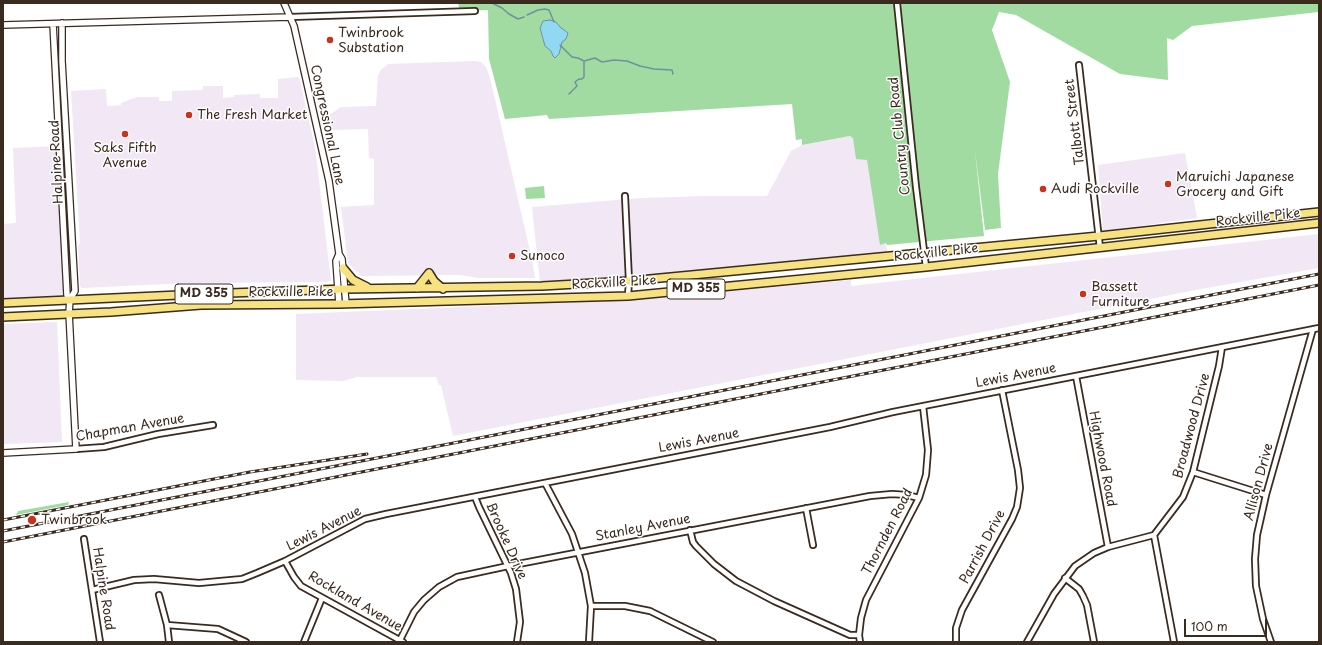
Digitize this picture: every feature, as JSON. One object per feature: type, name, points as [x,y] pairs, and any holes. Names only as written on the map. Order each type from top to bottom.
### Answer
[{"type":"main road","name":"Rockville Pike","points":[[3,303],[70,299],[346,289],[443,289],[542,286],[629,281],[924,254],[1319,212]]},
{"type":"main road","name":"Rockville Pike","points":[[3,317],[111,312],[201,305],[343,304],[628,296],[1100,248],[1319,223]]},
{"type":"main road","points":[[1010,245],[1012,257]]},
{"type":"main road","points":[[343,268],[358,284],[373,289]]},
{"type":"main road","points":[[417,288],[429,272],[434,281],[443,289]]},
{"type":"street","name":"Congressional Lane","points":[[284,3],[294,26],[329,182],[338,254],[336,261],[338,290],[343,304]]},
{"type":"street","name":"Country Club Road","points":[[897,3],[926,266]]},
{"type":"street","points":[[3,25],[475,11]]},
{"type":"street","name":"Halpine Road","points":[[62,23],[62,61],[75,291],[70,299],[69,313],[76,449]]},
{"type":"street","name":"Halpine Road","points":[[53,24],[67,295],[70,299]]},
{"type":"street","name":"Talbott Street","points":[[1079,65],[1100,248]]},
{"type":"street","points":[[625,196],[629,281],[628,296]]},
{"type":"street","name":"Congressional Lane","points":[[338,254],[342,260],[346,289],[343,304]]},
{"type":"street","name":"Lewis Avenue","points":[[92,590],[134,580],[154,579],[199,583],[242,579],[285,561],[365,519],[386,514],[830,427],[1002,390],[1319,328]]},
{"type":"street","name":"Allison Drive","points":[[1271,642],[1263,619],[1256,586],[1255,559],[1257,535],[1266,495],[1313,329]]},
{"type":"street","name":"Broadwood Drive","points":[[1154,535],[1183,497],[1193,472],[1219,366],[1222,347]]},
{"type":"street","name":"Highwood Road","points":[[1076,376],[1108,547]]},
{"type":"street","name":"Parrish Drive","points":[[956,642],[956,628],[962,610],[1012,519],[1017,507],[1020,488],[1018,470],[1002,390]]},
{"type":"street","name":"Thornden Road","points":[[860,642],[859,635],[861,618],[866,600],[919,498],[926,475],[928,450],[923,406]]},
{"type":"street","name":"Chapman Avenue","points":[[3,453],[104,447],[158,434],[213,425]]},
{"type":"street","points":[[1193,472],[1266,495]]},
{"type":"street","points":[[545,483],[572,534],[585,573],[591,606],[589,642]]},
{"type":"street","name":"Stanley Avenue","points":[[400,641],[414,612],[424,600],[439,588],[457,577],[690,530],[870,496],[892,494],[907,495],[919,498]]},
{"type":"street","name":"Brooke Drive","points":[[475,497],[478,507],[508,566],[516,589],[520,622],[517,642]]},
{"type":"street","points":[[806,508],[813,545]]},
{"type":"street","points":[[690,530],[693,542],[696,546],[714,564],[736,581],[774,601],[850,635],[859,635]]},
{"type":"street","points":[[1027,642],[1054,594],[1075,566],[1094,553],[1108,547],[1154,535],[1174,642]]},
{"type":"street","name":"Halpine Road","points":[[84,539],[100,642]]},
{"type":"street","name":"Rockland Avenue","points":[[285,561],[301,586],[400,641]]},
{"type":"street","points":[[1065,578],[1078,589],[1083,596],[1087,606],[1094,642]]},
{"type":"street","points":[[159,594],[167,626],[169,642]]},
{"type":"street","points":[[304,642],[322,598]]},
{"type":"street","points":[[591,606],[625,606],[650,610],[713,642]]},
{"type":"street","points":[[167,626],[218,629],[246,642]]},
{"type":"shaded area","points":[[481,62],[486,67],[490,78],[535,278],[480,278],[459,275],[361,276],[348,263],[341,207],[374,205],[374,159],[369,158],[368,129],[330,130],[328,116],[341,107],[376,106],[378,75],[388,64]]},
{"type":"shaded area","points":[[299,77],[315,147],[331,281],[187,283],[82,288],[80,286],[78,246],[80,243],[71,91],[106,89],[107,106],[121,105],[121,103],[137,97],[159,97],[159,101],[172,101],[172,91],[203,90],[203,86],[223,86],[223,98],[234,97],[234,95],[260,94],[260,98],[278,98],[278,79]]},
{"type":"shaded area","points":[[862,134],[870,156],[888,255],[712,272],[540,283],[532,207],[641,198],[767,196],[791,151],[802,145]]},
{"type":"shaded area","points":[[60,146],[67,295],[3,298],[3,224],[16,223],[13,148]]},
{"type":"shaded area","points":[[1185,153],[1197,218],[1103,231],[1098,165]]},
{"type":"shaded area","points":[[1319,234],[1319,268],[1201,289],[453,436],[441,385],[439,385],[436,377],[357,377],[343,381],[296,380],[296,314],[508,305],[698,294],[851,280],[851,286]]},
{"type":"shaded area","points":[[57,322],[62,442],[3,444],[3,324]]},
{"type":"green space","points":[[458,3],[1319,3],[1319,12],[1192,26],[1173,40],[1167,38],[1168,80],[1120,74],[1016,15],[999,12],[992,30],[1010,82],[998,174],[1001,228],[985,230],[975,151],[984,236],[887,245],[886,243],[880,245],[867,160],[856,159],[853,138],[850,136],[802,145],[802,139],[796,140],[792,104],[549,119],[547,115],[505,119],[489,59],[488,10],[460,11]]},
{"type":"green space","points":[[544,186],[545,198],[526,199],[525,188]]},
{"type":"green space","points":[[69,502],[68,505],[16,515],[18,511]]},
{"type":"water","points":[[550,20],[556,22],[568,33],[566,39],[562,42],[559,54],[555,58],[551,51],[545,46],[540,28],[543,21]]},
{"type":"waterway","points":[[492,3],[518,19],[524,17]]},
{"type":"waterway","points":[[527,15],[538,10],[549,10],[554,22]]},
{"type":"waterway","points":[[560,45],[572,57],[584,61],[584,77],[575,82],[577,86],[569,94]]},
{"type":"waterway","points":[[584,61],[595,58],[602,62],[614,60],[627,61],[654,69],[672,70],[673,74]]},
{"type":"railway","points":[[3,531],[1319,274]]},
{"type":"railway","points":[[3,542],[1319,285]]},
{"type":"railway","points":[[3,520],[250,472],[367,454]]},
{"type":"place","name":"Twinbrook Substation","points":[[330,40]]},
{"type":"place","name":"The Fresh Market","points":[[189,115]]},
{"type":"place","name":"Saks Fifth Avenue","points":[[125,134]]},
{"type":"place","name":"Maruichi Japanese Grocery and Gift","points":[[1168,184]]},
{"type":"place","name":"Audi Rockville","points":[[1043,189]]},
{"type":"place","name":"Sunoco","points":[[512,256]]},
{"type":"place","name":"Bassett Furniture","points":[[1083,294]]},
{"type":"place","name":"Twinbrook","points":[[32,520]]}]
